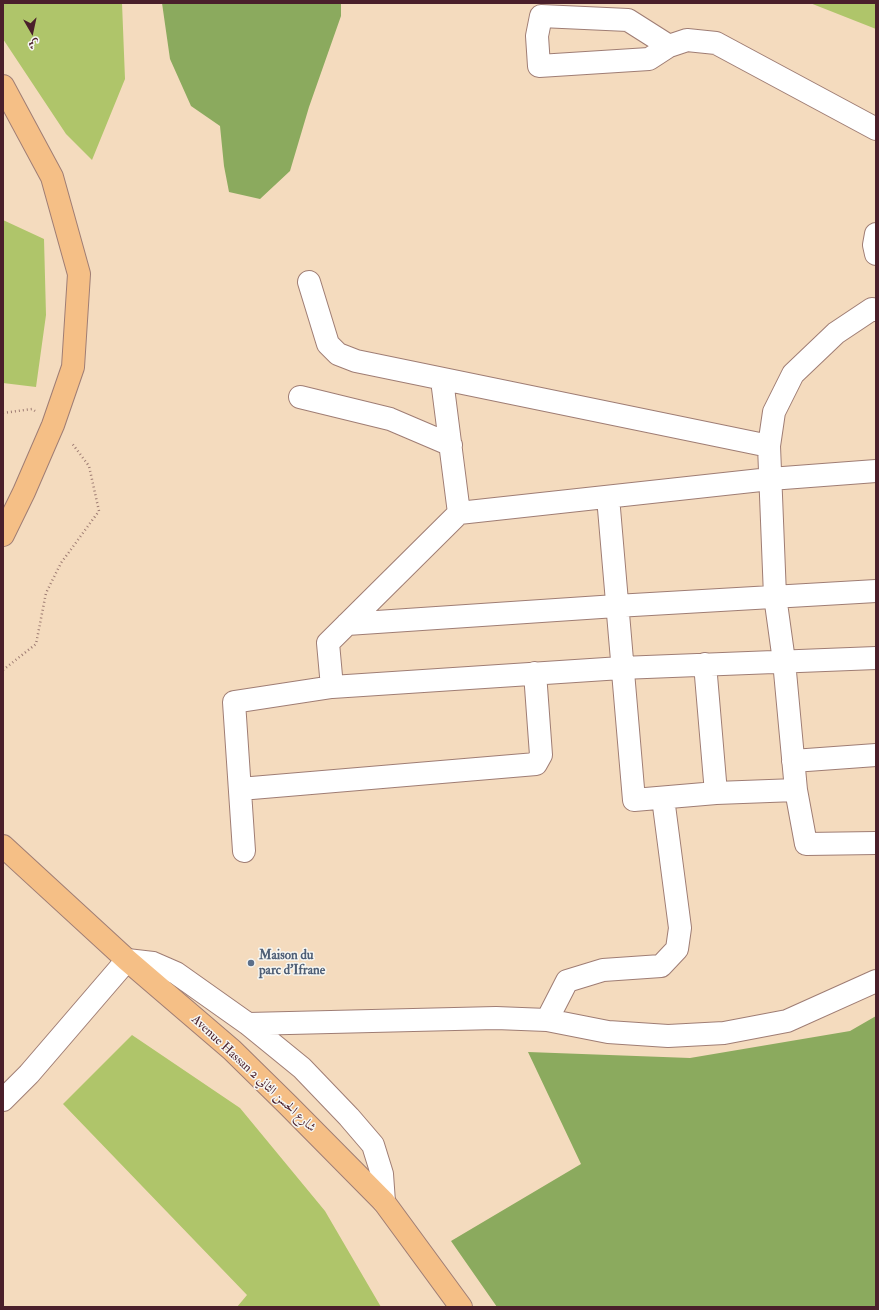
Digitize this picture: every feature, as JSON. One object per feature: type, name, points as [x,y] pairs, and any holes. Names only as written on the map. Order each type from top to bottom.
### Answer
[{"type":"main road","points":[[3,535],[24,492],[53,425],[73,367],[79,274],[52,177],[5,92]]},
{"type":"main road","name":"Avenue Hassan 2 شارع الحسن الثاني","points":[[3,846],[127,960],[232,1050],[384,1202],[461,1307]]},
{"type":"street","points":[[669,46],[628,20],[541,16],[537,36],[539,66],[649,59],[669,46],[687,40],[716,43],[876,130]]},
{"type":"street","points":[[876,234],[874,245],[876,254]]},
{"type":"street","points":[[309,282],[328,344],[338,354],[356,361],[442,380],[769,446]]},
{"type":"street","points":[[876,310],[872,309],[836,333],[793,374],[774,412],[769,446],[775,596],[784,661],[796,790],[806,844],[876,843]]},
{"type":"street","points":[[442,380],[459,513]]},
{"type":"street","points":[[300,397],[390,420],[450,445]]},
{"type":"street","points":[[332,687],[328,643],[459,513],[770,479],[876,470]]},
{"type":"street","points":[[608,497],[621,668],[634,800],[716,793],[796,790]]},
{"type":"street","points":[[347,624],[775,596],[876,591]]},
{"type":"street","points":[[244,851],[234,702],[332,687],[535,673],[705,664],[876,658]]},
{"type":"street","points":[[705,664],[716,793]]},
{"type":"street","points":[[240,789],[536,764],[541,755],[535,673]]},
{"type":"street","points":[[793,761],[876,756]]},
{"type":"street","points":[[547,1020],[567,981],[604,970],[661,966],[677,949],[680,928],[663,798]]},
{"type":"street","points":[[3,1100],[29,1074],[127,960],[153,963],[176,974],[248,1024],[302,1068],[349,1117],[373,1145],[382,1174],[384,1202]]},
{"type":"street","points":[[248,1024],[496,1018],[547,1020],[608,1032],[668,1036],[724,1033],[787,1021],[876,981]]},
{"type":"path","points":[[3,413],[32,409],[53,425],[71,442],[89,466],[99,511],[61,563],[46,593],[36,644],[3,670]]},
{"type":"green space","points":[[3,3],[122,3],[125,79],[92,160],[66,134],[3,39]]},
{"type":"green space","points":[[162,3],[341,3],[341,16],[309,107],[290,171],[260,199],[229,192],[224,166],[220,126],[191,106],[170,59]]},
{"type":"green space","points":[[810,3],[876,3],[876,29]]},
{"type":"green space","points":[[3,220],[44,239],[46,315],[36,387],[3,383]]},
{"type":"green space","points":[[876,1016],[876,1307],[497,1307],[451,1241],[581,1164],[528,1052],[690,1058],[850,1031]]},
{"type":"green space","points":[[132,1035],[240,1108],[325,1211],[381,1307],[237,1307],[247,1295],[63,1104]]},
{"type":"place","name":"Maison du parc d'Ifrane","points":[[251,963]]}]
